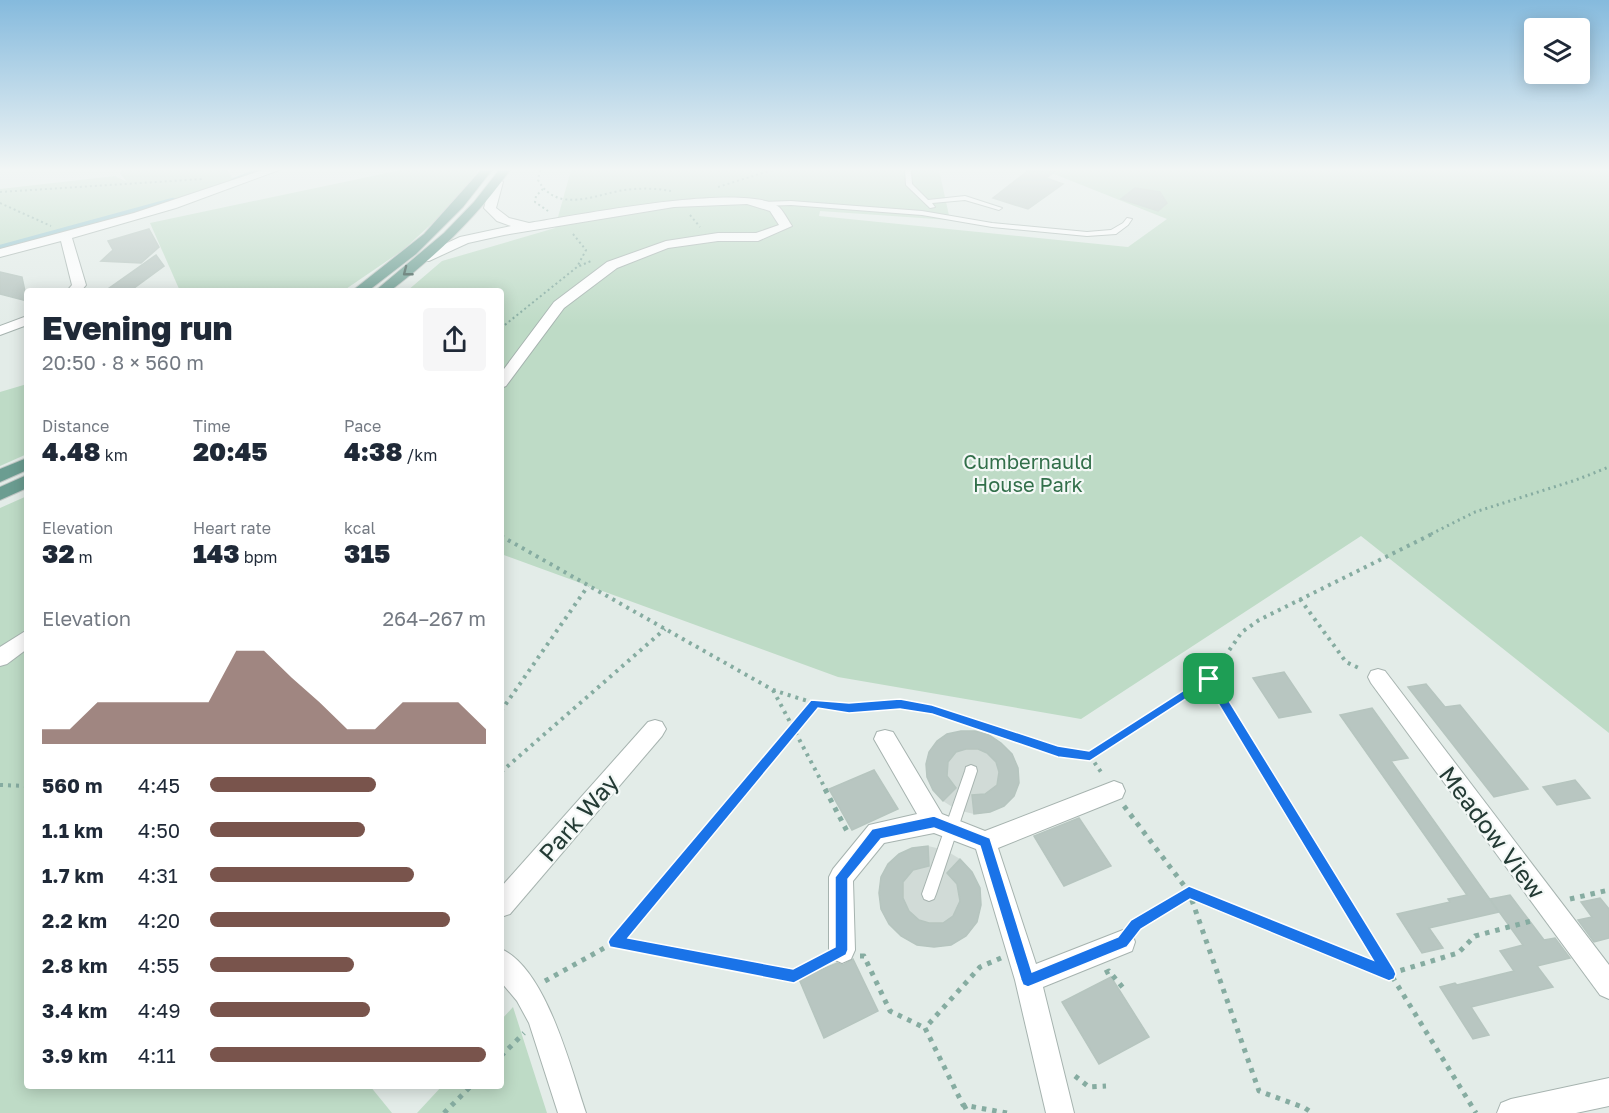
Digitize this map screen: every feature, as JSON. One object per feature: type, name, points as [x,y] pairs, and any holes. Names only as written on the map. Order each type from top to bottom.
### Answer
[{"type":"main road","points":[[362,288],[425,239],[442,222]]},
{"type":"main road","points":[[386,288],[425,258],[462,222]]},
{"type":"main road","points":[[0,476],[24,465]]},
{"type":"main road","points":[[0,494],[24,482]]},
{"type":"street","points":[[0,254],[66,238],[117,222]]},
{"type":"street","points":[[508,222],[536,226]]},
{"type":"street","points":[[425,258],[465,240],[560,222]]},
{"type":"street","points":[[504,379],[559,305],[612,265],[666,245],[718,237],[758,237],[786,226],[783,222]]},
{"type":"street","points":[[66,238],[79,285],[76,288]]},
{"type":"street","points":[[0,331],[24,321]]},
{"type":"street","points":[[0,658],[24,640]]},
{"type":"street","name":"Meadow View","points":[[1378,677],[1609,986]]},
{"type":"street","name":"Park Way","points":[[504,902],[655,729]]},
{"type":"street","points":[[885,739],[943,825]]},
{"type":"street","points":[[842,950],[841,877],[877,834],[943,825],[985,842],[1114,791]]},
{"type":"street","points":[[985,842],[1028,980],[1060,1113]]},
{"type":"street","points":[[1028,980],[1123,942]]},
{"type":"street","points":[[504,966],[526,992],[540,1017],[572,1113]]},
{"type":"street","points":[[1511,1113],[1609,1092]]},
{"type":"lane","points":[[975,222],[1087,234],[1113,232],[1127,222]]},
{"type":"lane","points":[[929,894],[943,825],[971,771]]},
{"type":"path","points":[[42,222],[51,226]]},
{"type":"path","points":[[504,326],[577,267],[586,250],[578,238]]},
{"type":"path","points":[[504,539],[773,690],[815,703],[849,708],[900,704],[932,710],[1058,752],[1090,756],[1209,679],[1242,632],[1258,620],[1475,512],[1505,500],[1556,487],[1609,467]]},
{"type":"path","points":[[504,707],[588,586]]},
{"type":"path","points":[[1300,599],[1346,662],[1378,677]]},
{"type":"path","points":[[504,769],[664,629]]},
{"type":"path","points":[[1209,679],[1476,1113]]},
{"type":"path","points":[[773,690],[859,856]]},
{"type":"path","points":[[526,992],[615,942],[815,703]]},
{"type":"path","points":[[1090,756],[1189,892],[1259,1091],[1305,1108],[1311,1113]]},
{"type":"path","points":[[0,785],[24,786]]},
{"type":"path","points":[[1189,892],[1389,974],[1458,953],[1475,936],[1543,918],[1547,904],[1609,890]]},
{"type":"path","points":[[1123,942],[1136,924],[1189,892]]},
{"type":"path","points":[[615,942],[794,976],[842,950],[864,956],[890,1011],[925,1028],[968,1113]]},
{"type":"path","points":[[925,1028],[980,967],[1007,955]]},
{"type":"path","points":[[1099,975],[1109,971],[1124,989]]},
{"type":"path","points":[[504,1053],[540,1017]]},
{"type":"path","points":[[1069,1071],[1089,1087],[1106,1086]]},
{"type":"path","points":[[444,1113],[468,1089]]},
{"type":"path","points":[[963,1105],[1007,1113]]},
{"type":"shaded area","points":[[975,731],[989,735],[1012,754],[1018,768],[1019,783],[1014,796],[1004,806],[990,812],[974,814],[957,810],[943,801],[933,790],[927,777],[926,764],[929,752],[937,741],[947,734]]},
{"type":"shaded area","points":[[928,846],[945,850],[960,859],[972,872],[980,888],[981,905],[977,922],[966,936],[951,945],[934,947],[917,945],[881,909],[879,893],[881,877],[888,864],[899,854],[912,848]]},
{"type":"green space","points":[[0,222],[100,222],[0,248]]},
{"type":"green space","points":[[434,222],[403,250],[347,288],[179,288],[150,223]]},
{"type":"green space","name":"Cumbernauld House Park","points":[[557,222],[878,222],[1128,247],[1163,222],[1609,222],[1609,733],[1361,536],[1081,719],[838,677],[504,555],[504,288],[410,288],[442,261],[555,228]]},
{"type":"green space","points":[[24,385],[24,455],[0,466],[0,392]]},
{"type":"green space","points":[[24,497],[24,1089],[372,1089],[392,1113],[0,1113],[0,508]]},
{"type":"green space","points":[[513,1007],[547,1113],[417,1113],[439,1089],[504,1089],[504,1017]]},
{"type":"building","points":[[149,229],[159,247],[141,263],[101,261],[113,250],[108,241]]},
{"type":"building","points":[[156,255],[164,266],[134,288],[109,288]]},
{"type":"building","points":[[0,272],[22,277],[24,300],[0,294]]},
{"type":"building","points":[[1284,672],[1311,712],[1279,718],[1253,678]]},
{"type":"building","points":[[1426,684],[1445,707],[1460,705],[1528,789],[1494,797],[1408,687]]},
{"type":"building","points":[[1372,708],[1408,758],[1391,761],[1499,912],[1429,928],[1443,948],[1422,953],[1397,914],[1450,902],[1448,899],[1467,895],[1340,715]]},
{"type":"building","points":[[975,731],[989,735],[1012,754],[1018,768],[1019,783],[1014,796],[1004,806],[990,812],[974,814],[972,795],[985,794],[997,785],[999,772],[996,762],[987,753],[978,749],[956,752],[948,762],[947,776],[956,788],[943,801],[933,790],[927,777],[926,764],[929,752],[937,741],[947,734]]},
{"type":"building","points":[[874,770],[898,809],[852,830],[829,789]]},
{"type":"building","points":[[1575,780],[1590,798],[1557,805],[1543,787]]},
{"type":"building","points":[[1079,818],[1111,866],[1064,886],[1034,836]]},
{"type":"building","points":[[928,846],[929,866],[913,870],[903,882],[903,898],[909,911],[919,920],[943,923],[953,916],[960,901],[957,884],[947,873],[960,859],[972,872],[980,888],[981,905],[977,922],[966,936],[951,945],[934,947],[917,945],[901,936],[889,924],[881,909],[879,893],[881,877],[888,864],[899,854],[912,848]]},
{"type":"building","points":[[1510,895],[1544,940],[1555,938],[1570,958],[1537,966],[1553,987],[1471,1007],[1489,1035],[1473,1039],[1440,987],[1514,971],[1500,951],[1523,945],[1490,899]]},
{"type":"building","points":[[1600,898],[1609,909],[1609,938],[1594,942],[1578,920],[1592,917],[1581,902]]},
{"type":"building","points":[[853,959],[878,1011],[824,1038],[799,979],[837,963],[843,965]]},
{"type":"building","points":[[1111,977],[1149,1037],[1099,1064],[1062,1002]]},
{"type":"waterway","points":[[0,247],[92,222]]},
{"type":"route","points":[[1209,679],[1389,974],[1189,892],[1136,924],[1123,942],[1028,980],[985,842],[934,822],[877,834],[841,877],[842,950],[794,976],[615,942],[815,703],[849,708],[900,704],[932,710],[1058,752],[1090,756],[1209,679]]}]
